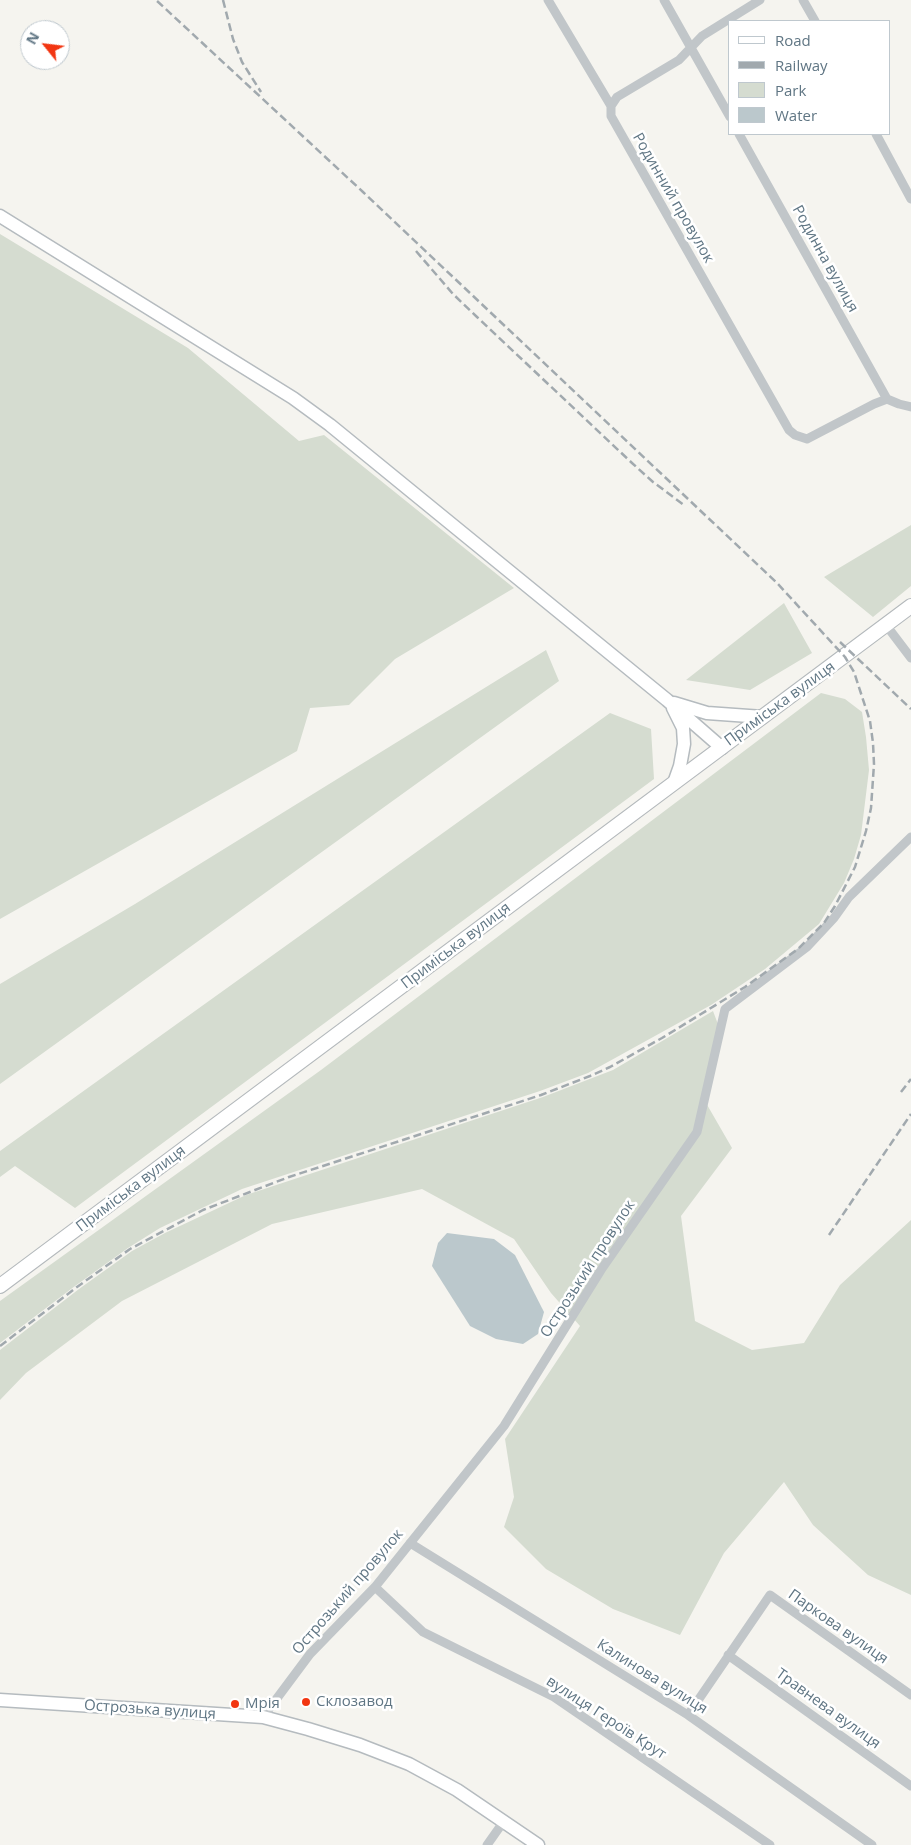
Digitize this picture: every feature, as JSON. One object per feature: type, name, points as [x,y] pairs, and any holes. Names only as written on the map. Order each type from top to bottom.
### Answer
[{"type":"main road","points":[[0,216],[293,398],[330,425],[667,700],[722,748]]},
{"type":"main road","name":"Приміська вулиця","points":[[0,1286],[911,606]]},
{"type":"main road","points":[[667,700],[707,713],[763,717]]},
{"type":"main road","points":[[667,700],[678,716],[684,744],[680,766],[674,783]]},
{"type":"main road","name":"Острозька вулиця","points":[[0,1700],[262,1717],[360,1745],[409,1764],[457,1790],[538,1845]]},
{"type":"street","name":"Родинний провулок","points":[[548,0],[611,106],[611,116],[789,430],[794,435],[807,439],[887,399]]},
{"type":"street","points":[[664,0],[728,113]]},
{"type":"street","points":[[611,106],[617,97],[679,60],[702,36],[760,0]]},
{"type":"street","points":[[803,0],[814,20]]},
{"type":"street","name":"Родинна вулиця","points":[[740,135],[887,399]]},
{"type":"street","points":[[877,135],[911,199]]},
{"type":"street","points":[[887,399],[911,407]]},
{"type":"street","points":[[886,625],[911,658]]},
{"type":"street","name":"Острозький провулок","points":[[262,1717],[310,1654],[375,1587],[504,1426],[601,1270],[697,1132],[725,1009],[807,947],[834,918],[850,897],[911,836]]},
{"type":"street","name":"Калинова вулиця","points":[[410,1543],[688,1715],[872,1845]]},
{"type":"street","name":"вулиця Героїв Крут","points":[[375,1587],[423,1632],[554,1697],[770,1845]]},
{"type":"street","name":"Паркова вулиця","points":[[688,1715],[770,1595],[911,1695]]},
{"type":"street","name":"Травнева вулиця","points":[[728,1655],[911,1786]]},
{"type":"street","points":[[487,1845],[504,1821]]},
{"type":"green space","points":[[0,234],[188,348],[299,441],[324,435],[514,588],[395,659],[349,705],[310,708],[297,751],[0,919]]},
{"type":"green space","points":[[911,525],[911,586],[873,617],[824,577]]},
{"type":"green space","points":[[784,603],[812,653],[750,690],[686,680]]},
{"type":"green space","points":[[546,650],[559,681],[0,1084],[0,984],[135,904]]},
{"type":"green space","points":[[821,693],[845,699],[862,712],[869,770],[861,835],[844,883],[819,924],[765,969],[711,1005],[588,1073],[540,1091],[242,1189],[160,1228],[128,1248],[75,1286],[0,1343],[0,1301],[321,1070]]},
{"type":"green space","points":[[610,713],[651,729],[654,779],[75,1208],[15,1166],[0,1177],[0,1151]]},
{"type":"green space","points":[[713,1011],[719,1027],[702,1096],[732,1148],[681,1216],[695,1321],[752,1350],[804,1343],[840,1285],[911,1220],[911,1595],[868,1575],[813,1525],[784,1482],[724,1553],[680,1635],[613,1609],[546,1569],[504,1527],[514,1497],[505,1439],[580,1326],[551,1293],[514,1239],[422,1189],[272,1224],[122,1301],[26,1373],[0,1400],[0,1350],[132,1251],[165,1233],[246,1195],[543,1097],[613,1070]]},
{"type":"water","points":[[447,1233],[494,1239],[515,1255],[544,1312],[538,1334],[523,1344],[496,1339],[470,1326],[432,1266],[438,1243]]},
{"type":"railway","points":[[0,1346],[130,1249],[203,1210],[289,1177],[541,1095],[590,1076],[662,1038],[745,987],[798,949],[824,923],[855,867],[871,808],[874,764],[870,721],[854,672],[845,657],[777,583],[363,192],[156,0]]},
{"type":"railway","points":[[223,0],[233,39],[242,62],[261,92]]},
{"type":"railway","points":[[416,251],[453,294],[477,317],[632,463],[653,482],[684,505]]},
{"type":"railway","points":[[840,642],[911,709]]},
{"type":"railway","points":[[901,1092],[911,1079]]},
{"type":"railway","points":[[829,1235],[911,1114]]},
{"type":"place","name":"Склозавод","points":[[306,1702]]},
{"type":"place","name":"Мрія","points":[[235,1704]]}]
